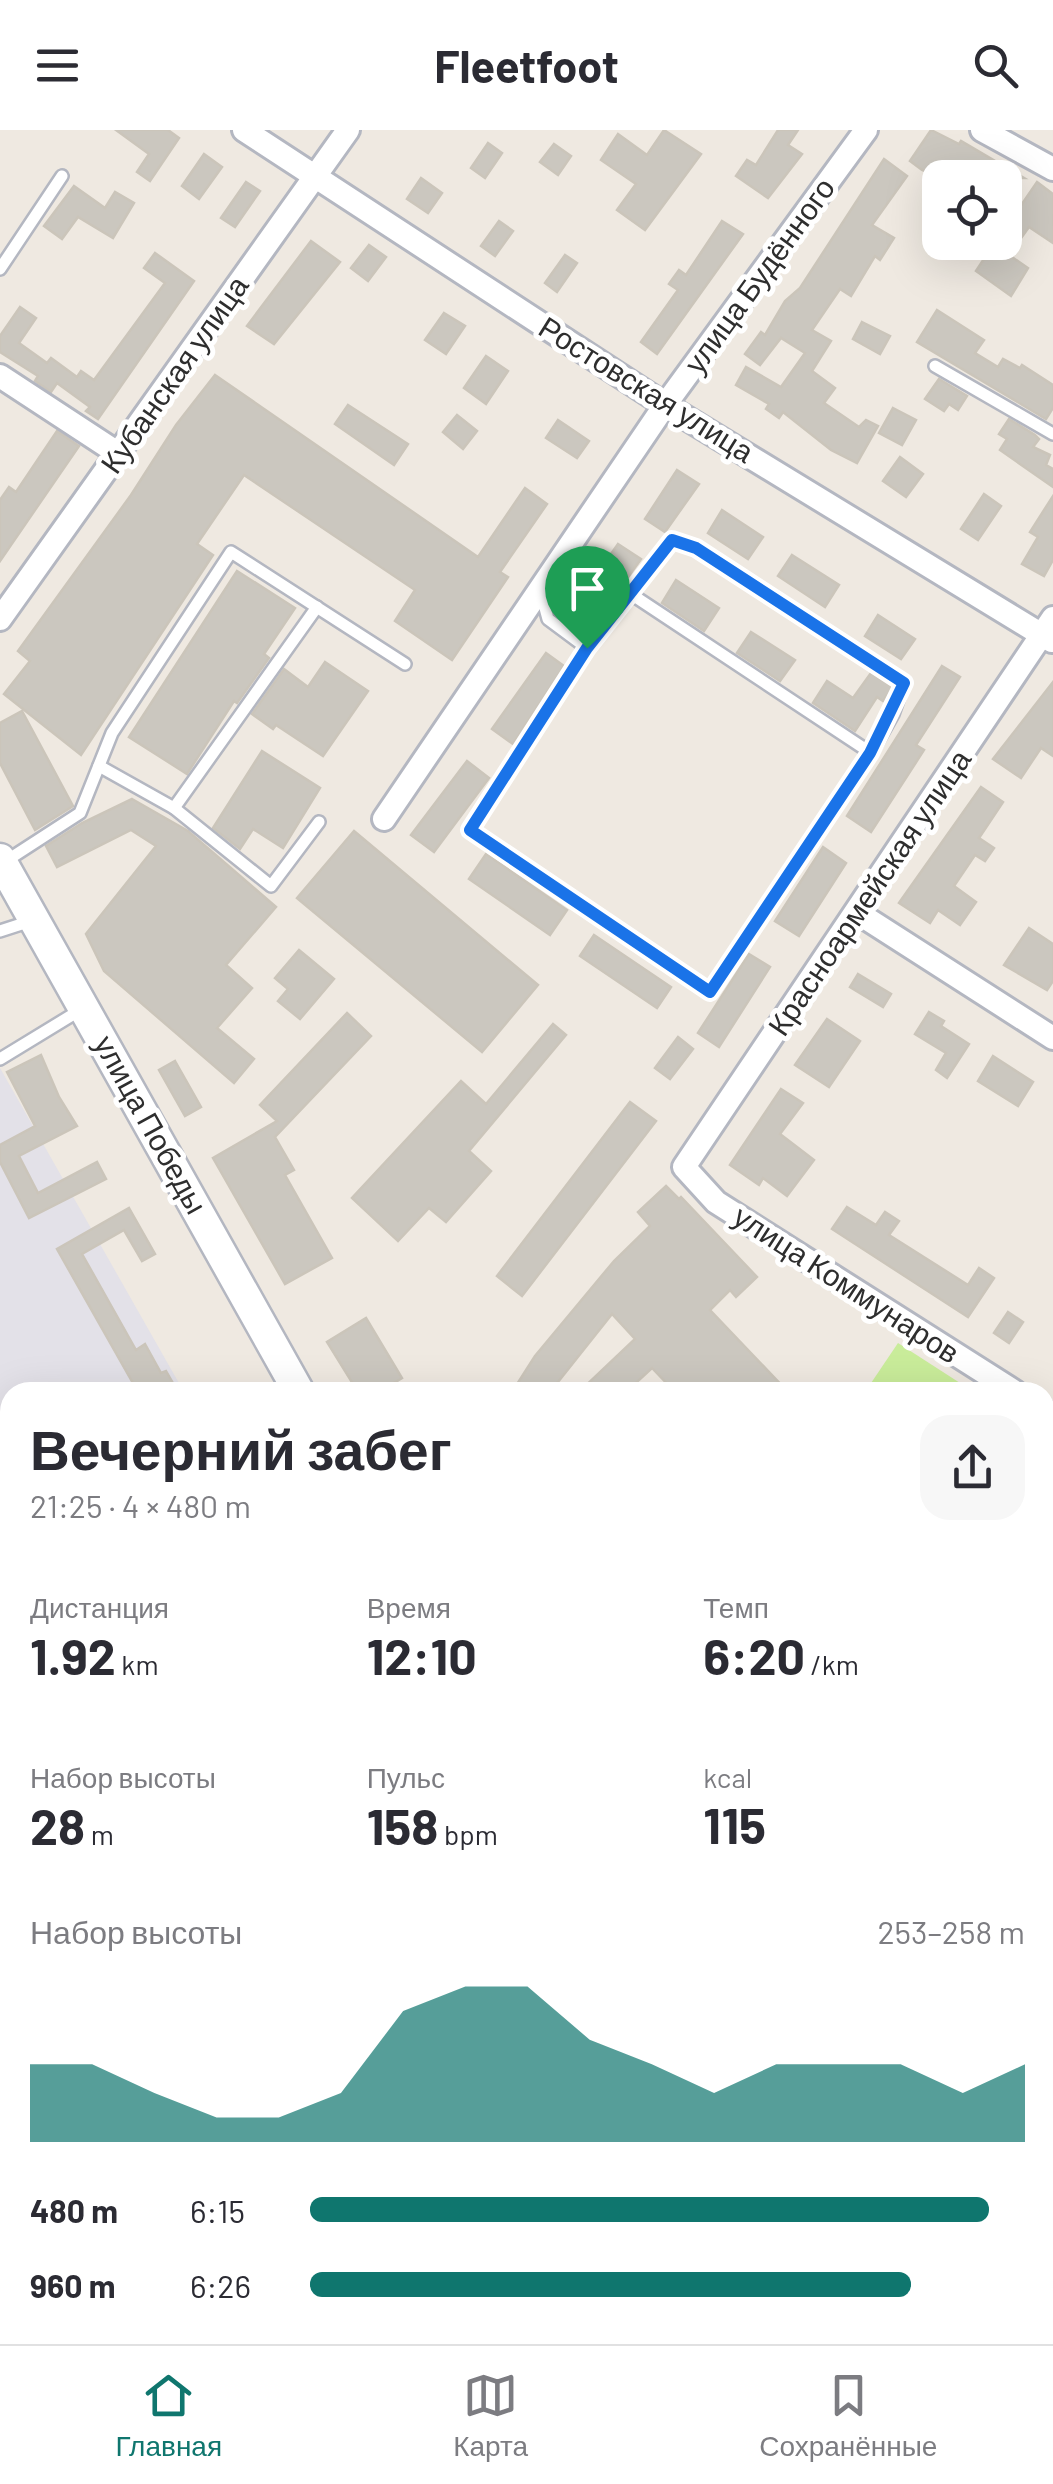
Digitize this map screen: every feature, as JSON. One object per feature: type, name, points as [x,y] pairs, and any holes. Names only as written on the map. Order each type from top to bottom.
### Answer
[{"type":"street","name":"Ростовская улица","points":[[244,130],[665,405],[1049,632]]},
{"type":"street","name":"Кубанская улица","points":[[0,619],[348,130]]},
{"type":"street","name":"улица Будённого","points":[[384,819],[665,405],[866,130]]},
{"type":"street","points":[[982,130],[1053,169]]},
{"type":"street","points":[[0,376],[119,454]]},
{"type":"street","name":"Красноармейская улица","points":[[684,1167],[1049,632]]},
{"type":"street","name":"улица Победы","points":[[1,861],[293,1382]]},
{"type":"street","points":[[858,913],[1053,1038]]},
{"type":"street","name":"улица Коммунаров","points":[[684,1167],[716,1202],[999,1382]]},
{"type":"lane","points":[[0,269],[62,176]]},
{"type":"lane","points":[[935,366],[1053,434]]},
{"type":"lane","points":[[672,540],[696,548],[904,683],[870,753],[710,992],[470,830],[587,648],[631,594],[672,540]]},
{"type":"lane","points":[[1,861],[80,813],[112,733],[231,552],[405,664]]},
{"type":"lane","points":[[540,589],[548,620],[587,648]]},
{"type":"lane","points":[[631,594],[870,753]]},
{"type":"lane","points":[[174,808],[317,607]]},
{"type":"lane","points":[[99,766],[174,808],[271,886],[319,822]]},
{"type":"lane","points":[[0,931],[34,920]]},
{"type":"lane","points":[[0,1059],[84,1008]]},
{"type":"shaded area","points":[[0,1068],[178,1382],[0,1382]]},
{"type":"green space","points":[[898,1343],[958,1382],[872,1382]]},
{"type":"building","points":[[116,130],[168,130],[179,138],[150,181],[137,172],[149,154]]},
{"type":"building","points":[[664,130],[701,154],[645,230],[617,210],[636,184],[601,160],[618,134],[647,155]]},
{"type":"building","points":[[778,130],[798,130],[788,145],[802,154],[768,198],[736,176],[747,160],[756,165]]},
{"type":"building","points":[[931,130],[959,144],[961,141],[993,160],[922,160],[922,170],[910,161]]},
{"type":"building","points":[[488,143],[502,153],[485,178],[471,168]]},
{"type":"building","points":[[554,144],[571,156],[558,175],[540,162]]},
{"type":"building","points":[[204,154],[222,167],[199,199],[182,186]]},
{"type":"building","points":[[884,159],[907,176],[872,225],[894,238],[880,260],[875,256],[851,296],[840,289],[812,330],[831,341],[812,371],[835,388],[824,403],[859,427],[866,420],[878,426],[857,463],[831,450],[783,412],[779,418],[766,409],[769,404],[736,385],[746,367],[781,387],[805,353],[781,338],[760,365],[745,354],[761,332],[765,335],[785,301],[800,288]]},
{"type":"building","points":[[421,178],[442,193],[428,213],[407,199]]},
{"type":"building","points":[[246,182],[260,191],[235,227],[221,218]]},
{"type":"building","points":[[1037,182],[1053,194],[1053,243],[1029,227],[1022,237],[1022,204]]},
{"type":"building","points":[[74,186],[105,208],[115,192],[134,203],[113,238],[78,217],[62,239],[44,226]]},
{"type":"building","points":[[499,221],[513,231],[495,256],[481,246]]},
{"type":"building","points":[[722,221],[743,234],[657,354],[641,342],[678,290],[669,284],[679,270],[686,275]]},
{"type":"building","points":[[311,241],[340,262],[274,344],[247,326]]},
{"type":"building","points":[[369,245],[386,257],[368,281],[351,268]]},
{"type":"building","points":[[155,253],[194,281],[98,419],[86,411],[90,407],[57,383],[51,392],[35,381],[38,376],[0,352],[0,336],[20,307],[36,318],[19,343],[47,363],[51,358],[77,377],[81,371],[94,380],[165,283],[144,268]]},
{"type":"building","points":[[565,255],[577,263],[557,292],[545,283]]},
{"type":"building","points":[[983,260],[1016,260],[1028,268],[1011,296],[976,271]]},
{"type":"building","points":[[937,310],[984,340],[975,353],[998,367],[1003,359],[1020,368],[1022,365],[1053,385],[1053,408],[1046,419],[917,342]]},
{"type":"building","points":[[444,313],[465,326],[446,354],[425,340]]},
{"type":"building","points":[[862,322],[890,336],[880,354],[853,339]]},
{"type":"building","points":[[486,356],[508,371],[486,404],[464,388]]},
{"type":"building","points":[[215,375],[478,557],[525,488],[547,504],[500,572],[508,577],[452,660],[395,621],[415,590],[244,475],[197,544],[213,555],[81,755],[4,694],[30,661],[18,651]]},
{"type":"building","points":[[939,379],[967,396],[958,410],[949,404],[944,411],[925,399]]},
{"type":"building","points":[[348,405],[408,444],[394,465],[335,424]]},
{"type":"building","points":[[893,408],[916,420],[902,445],[879,433]]},
{"type":"building","points":[[457,415],[477,431],[463,449],[443,432]]},
{"type":"building","points":[[1009,419],[1039,439],[1033,447],[1050,455],[1046,465],[1053,469],[1053,487],[1000,450],[1007,439],[999,434]]},
{"type":"building","points":[[558,420],[589,441],[577,458],[546,438]]},
{"type":"building","points":[[57,431],[79,446],[0,561],[0,500],[9,487],[16,492]]},
{"type":"building","points":[[900,457],[923,474],[906,497],[883,481]]},
{"type":"building","points":[[677,470],[699,484],[665,532],[645,519]]},
{"type":"building","points":[[984,494],[1001,506],[978,540],[961,529]]},
{"type":"building","points":[[1053,496],[1053,560],[1044,576],[1022,564],[1038,537],[1030,532]]},
{"type":"building","points":[[722,510],[763,537],[748,559],[708,533]]},
{"type":"building","points":[[618,544],[641,559],[600,616],[578,601]]},
{"type":"building","points":[[792,555],[839,585],[825,607],[778,576]]},
{"type":"building","points":[[237,571],[295,608],[264,654],[269,658],[237,703],[234,701],[187,774],[129,737]]},
{"type":"building","points":[[676,580],[719,608],[704,631],[662,603]]},
{"type":"building","points":[[878,615],[915,639],[901,659],[865,636]]},
{"type":"building","points":[[751,632],[795,660],[780,681],[737,653]]},
{"type":"building","points":[[546,653],[564,666],[513,744],[492,729]]},
{"type":"building","points":[[325,662],[368,691],[323,756],[252,714],[284,669],[308,687]]},
{"type":"building","points":[[942,666],[960,677],[916,745],[924,750],[871,832],[847,816]]},
{"type":"building","points":[[871,673],[893,687],[883,701],[877,697],[855,731],[813,703],[827,681],[853,698]]},
{"type":"building","points":[[1053,682],[1053,756],[1041,748],[1021,778],[993,759]]},
{"type":"building","points":[[22,711],[73,806],[35,830],[0,763],[0,723]]},
{"type":"building","points":[[262,751],[320,788],[283,848],[253,829],[240,849],[213,828]]},
{"type":"building","points":[[467,761],[489,778],[434,852],[411,835]]},
{"type":"building","points":[[981,787],[1003,802],[979,838],[994,848],[985,861],[975,855],[954,886],[976,902],[960,925],[938,910],[930,923],[899,903]]},
{"type":"building","points":[[132,799],[188,831],[276,907],[226,965],[252,988],[217,1028],[254,1059],[234,1083],[104,971],[86,934],[156,846],[131,830],[57,867],[46,846]]},
{"type":"building","points":[[354,831],[538,985],[482,1052],[297,898]]},
{"type":"building","points":[[823,847],[846,863],[799,936],[775,921]]},
{"type":"building","points":[[486,854],[567,910],[550,935],[469,879]]},
{"type":"building","points":[[1029,928],[1053,944],[1053,981],[1047,990],[1004,965]]},
{"type":"building","points":[[594,935],[671,987],[657,1008],[580,956]]},
{"type":"building","points":[[299,950],[334,979],[300,1019],[278,1001],[288,989],[275,978]]},
{"type":"building","points":[[749,954],[770,967],[719,1047],[698,1033]]},
{"type":"building","points":[[858,974],[891,994],[883,1007],[850,987]]},
{"type":"building","points":[[929,1012],[944,1021],[941,1026],[969,1044],[947,1078],[936,1070],[946,1053],[915,1034]]},
{"type":"building","points":[[347,1013],[371,1036],[275,1137],[294,1170],[285,1175],[332,1258],[285,1284],[213,1158],[277,1121],[260,1105]]},
{"type":"building","points":[[827,1019],[860,1041],[829,1087],[795,1065]]},
{"type":"building","points":[[553,1024],[566,1035],[469,1151],[491,1171],[446,1222],[429,1208],[398,1241],[352,1198],[461,1081],[486,1104]]},
{"type":"building","points":[[678,1037],[693,1049],[670,1079],[655,1068]]},
{"type":"building","points":[[41,1055],[77,1126],[19,1156],[38,1193],[97,1162],[106,1179],[29,1218],[0,1162],[0,1145],[35,1126],[7,1072]]},
{"type":"building","points":[[993,1056],[1033,1082],[1018,1106],[978,1081]]},
{"type":"building","points":[[175,1061],[201,1107],[185,1116],[159,1070]]},
{"type":"building","points":[[781,1089],[803,1103],[780,1134],[814,1160],[787,1196],[763,1178],[759,1185],[730,1165]]},
{"type":"building","points":[[630,1102],[656,1121],[522,1296],[497,1276]]},
{"type":"building","points":[[666,1186],[757,1277],[736,1297],[730,1290],[710,1310],[778,1382],[665,1382],[652,1368],[637,1382],[590,1382],[635,1339],[612,1314],[558,1382],[518,1382],[535,1356],[614,1261],[650,1226],[638,1212]]},
{"type":"building","points":[[847,1207],[876,1225],[885,1212],[899,1221],[889,1235],[968,1285],[979,1268],[994,1278],[968,1317],[832,1229]]},
{"type":"building","points":[[129,1208],[155,1254],[142,1261],[124,1230],[82,1254],[136,1350],[145,1344],[161,1373],[166,1371],[172,1382],[132,1382],[57,1249]]},
{"type":"building","points":[[1008,1312],[1023,1322],[1009,1343],[994,1333]]},
{"type":"building","points":[[366,1318],[402,1378],[396,1382],[352,1382],[327,1342]]},
{"type":"route","points":[[672,540],[696,548],[904,683],[893,714],[870,753],[710,992],[470,830],[587,648],[672,540]]}]
